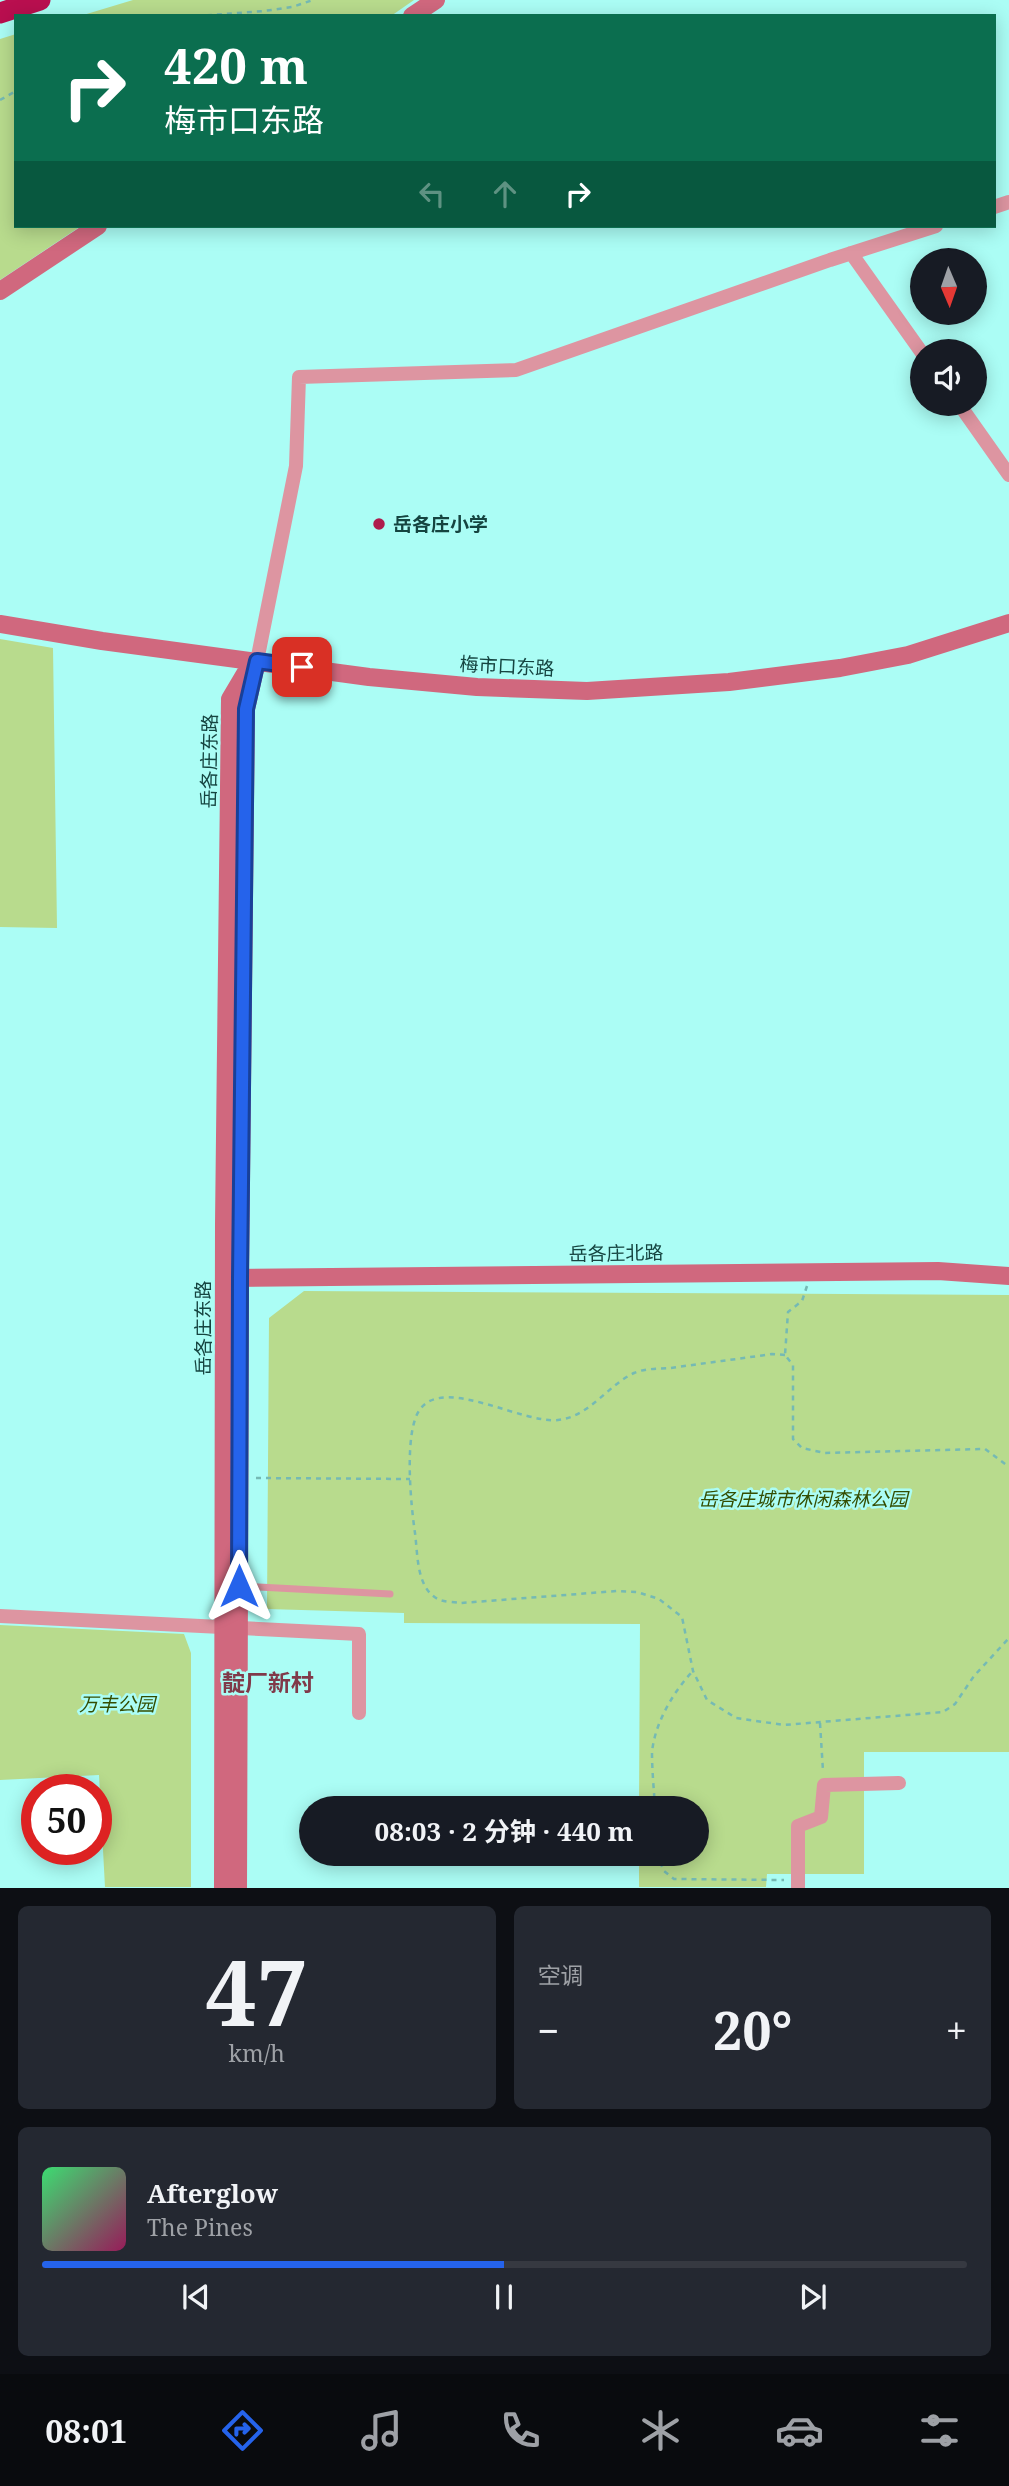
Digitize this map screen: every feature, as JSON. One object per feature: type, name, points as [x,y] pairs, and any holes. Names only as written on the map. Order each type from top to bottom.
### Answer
[{"type":"highway","points":[[0,13],[40,0]]},
{"type":"street","points":[[415,14],[436,0]]},
{"type":"street","points":[[0,291],[95,228]]},
{"type":"street","points":[[257,661],[296,466],[299,377],[516,370],[930,228]]},
{"type":"street","points":[[851,253],[912,339]]},
{"type":"street","points":[[967,416],[1009,475]]},
{"type":"street","name":"梅市口东路","points":[[0,624],[102,642],[369,677],[477,687],[587,691],[729,682],[840,668],[908,655],[1009,623]]},
{"type":"street","name":"岳各庄东路","points":[[223,1888],[231,1626],[232,1278],[246,709],[257,661]]},
{"type":"street","name":"岳各庄北路","points":[[232,1278],[937,1271],[1009,1276]]},
{"type":"street","name":"岳各庄东路","points":[[232,1278],[240,1477],[239,1586],[231,1626],[238,1888]]},
{"type":"street","points":[[0,1616],[359,1634],[359,1713]]},
{"type":"street","points":[[798,1883],[798,1826],[821,1817],[824,1785],[899,1783]]},
{"type":"lane","points":[[239,1586],[390,1594]]},
{"type":"path","points":[[224,14],[292,7],[313,0]]},
{"type":"path","points":[[785,1356],[788,1312],[803,1301],[811,1272]]},
{"type":"path","points":[[1009,1467],[985,1450],[825,1453],[802,1448],[793,1439],[793,1365],[785,1356],[772,1354],[635,1372],[586,1409],[561,1420],[534,1420],[490,1405],[454,1397],[432,1398],[420,1408],[412,1427],[410,1479],[420,1574],[427,1591],[440,1600],[461,1603],[617,1591],[637,1592],[659,1599],[682,1617],[693,1671],[707,1700],[736,1718],[784,1725],[943,1713],[955,1704],[974,1676],[1009,1638]]},
{"type":"path","points":[[240,1477],[410,1479]]},
{"type":"path","points":[[654,1796],[652,1751],[661,1719],[682,1682],[693,1671]]},
{"type":"path","points":[[820,1723],[824,1785]]},
{"type":"path","points":[[662,1866],[674,1879],[798,1883]]},
{"type":"green space","points":[[133,0],[414,0],[394,14],[87,14]]},
{"type":"green space","points":[[14,35],[14,228],[78,228],[0,280],[0,39]]},
{"type":"green space","points":[[0,639],[53,648],[57,928],[0,927]]},
{"type":"green space","name":"岳各庄城市休闲森林公园","points":[[304,1291],[1009,1295],[1009,1752],[864,1752],[864,1874],[767,1874],[766,1887],[639,1887],[639,1866],[709,1866],[709,1796],[639,1796],[640,1624],[404,1623],[404,1613],[267,1609],[269,1318]]},
{"type":"green space","name":"万丰公园","points":[[0,1625],[184,1634],[191,1653],[191,1887],[105,1887],[104,1865],[112,1865],[112,1774],[21,1774],[21,1779],[0,1780]]},
{"type":"place","name":"岳各庄小学","points":[[379,524]]},
{"type":"district","name":"靛厂新村","points":[[268,1682]]},
{"type":"route","points":[[239,1586],[246,709],[257,661],[302,667]]}]
